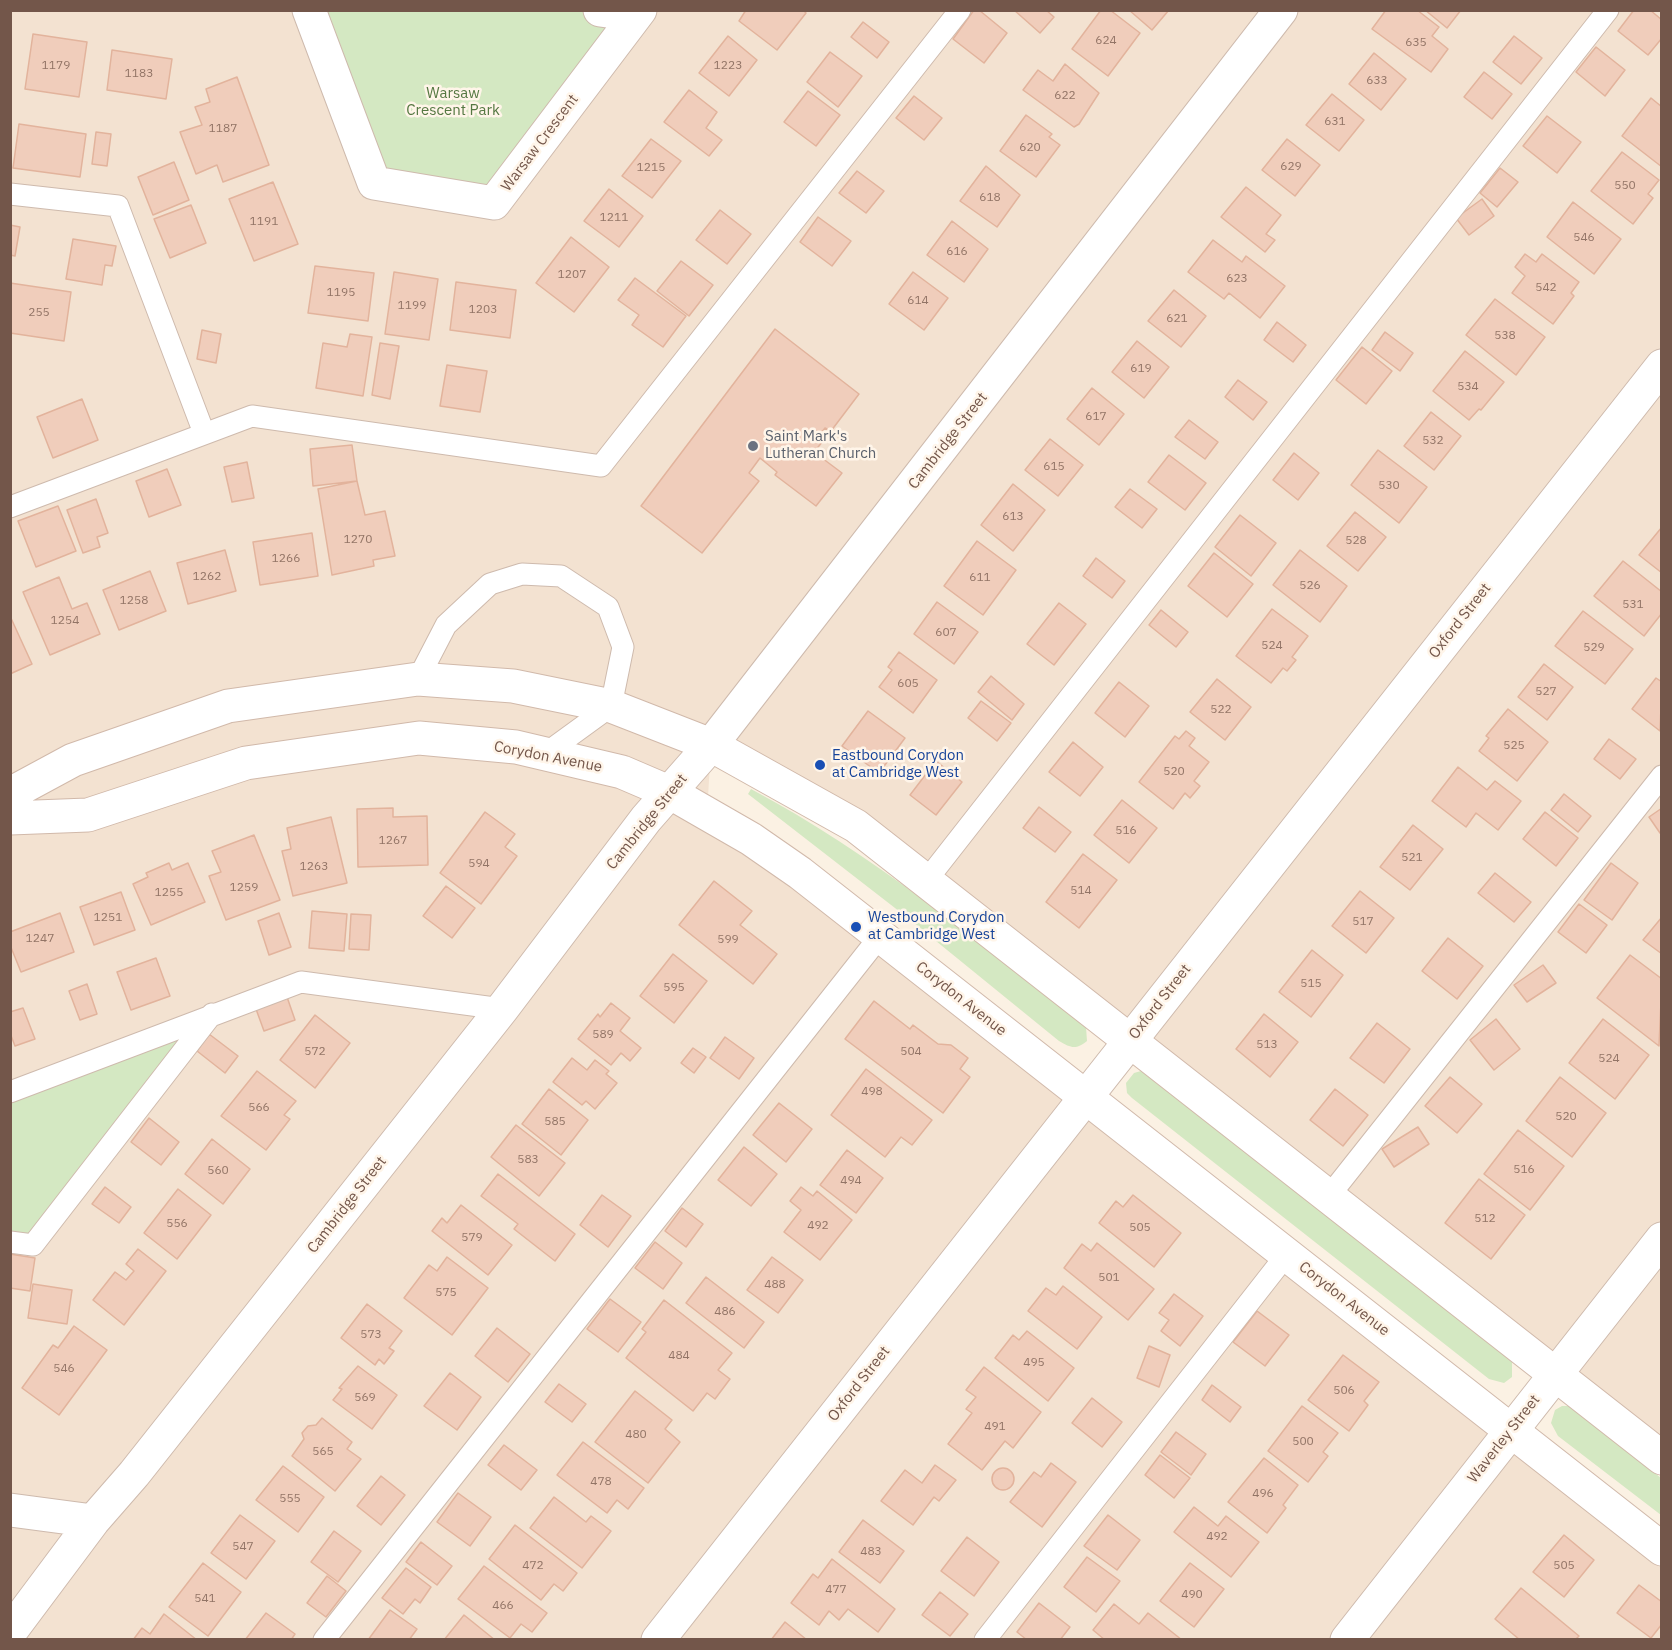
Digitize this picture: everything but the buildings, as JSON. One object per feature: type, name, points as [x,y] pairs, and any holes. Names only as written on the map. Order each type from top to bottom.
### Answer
[{"type":"street","name":"Warsaw Crescent","points":[[309,10],[374,183],[494,203],[638,13]]},
{"type":"street","points":[[600,10],[638,13]]},
{"type":"street","name":"Cambridge Street","points":[[10,1632],[93,1521],[134,1474],[502,1010],[646,819],[711,746],[1281,10]]},
{"type":"street","name":"Oxford Street","points":[[658,1640],[1662,366]]},
{"type":"street","points":[[10,794],[73,760],[228,706],[418,679],[513,686],[610,706],[711,746],[856,826],[1662,1458]]},
{"type":"street","name":"Corydon Avenue","points":[[10,818],[88,814],[246,764],[419,738],[516,747],[622,772],[671,793],[761,846],[881,935],[1662,1549]]},
{"type":"street","name":"Waverley Street","points":[[1347,1640],[1662,1239]]},
{"type":"street","points":[[10,1510],[93,1521]]},
{"type":"lane","points":[[10,507],[252,416],[601,466],[960,10]]},
{"type":"lane","points":[[926,881],[1608,10]]},
{"type":"lane","points":[[10,194],[118,206],[204,433]]},
{"type":"lane","points":[[418,679],[446,625],[490,584],[522,574],[561,576],[608,607],[623,647],[610,706],[545,754]]},
{"type":"lane","points":[[1329,1196],[1662,776]]},
{"type":"lane","points":[[324,1640],[881,935]]},
{"type":"lane","points":[[10,1092],[301,982],[502,1010]]},
{"type":"lane","points":[[10,1242],[33,1245],[212,1014]]},
{"type":"lane","points":[[985,1640],[1287,1254]]},
{"type":"shaded area","points":[[11,11],[1661,11],[1661,1458],[856,826],[711,746],[707,814],[1661,1549],[1661,1639],[11,1640]]},
{"type":"green space","name":"Warsaw Crescent Park","points":[[600,10],[636,15],[494,203],[374,183],[309,11]]},
{"type":"green space","points":[[751,789],[840,842],[924,900],[1086,1027],[1087,1041],[1080,1046],[1073,1047],[1059,1041],[904,915],[748,794]]},
{"type":"green space","points":[[212,1014],[33,1245],[11,1242],[11,1092]]},
{"type":"green space","points":[[1141,1071],[1512,1361],[1512,1377],[1504,1383],[1489,1379],[1132,1098],[1127,1093],[1126,1083],[1134,1073]]},
{"type":"green space","points":[[1562,1406],[1571,1406],[1661,1478],[1661,1515],[1558,1436],[1551,1423],[1555,1410]]},
{"type":"place","name":"Saint Mark's Lutheran Church","points":[[753,446]]},
{"type":"place","name":"Eastbound Corydon at Cambridge West","points":[[820,765]]},
{"type":"place","name":"Westbound Corydon at Cambridge West","points":[[856,927]]}]
